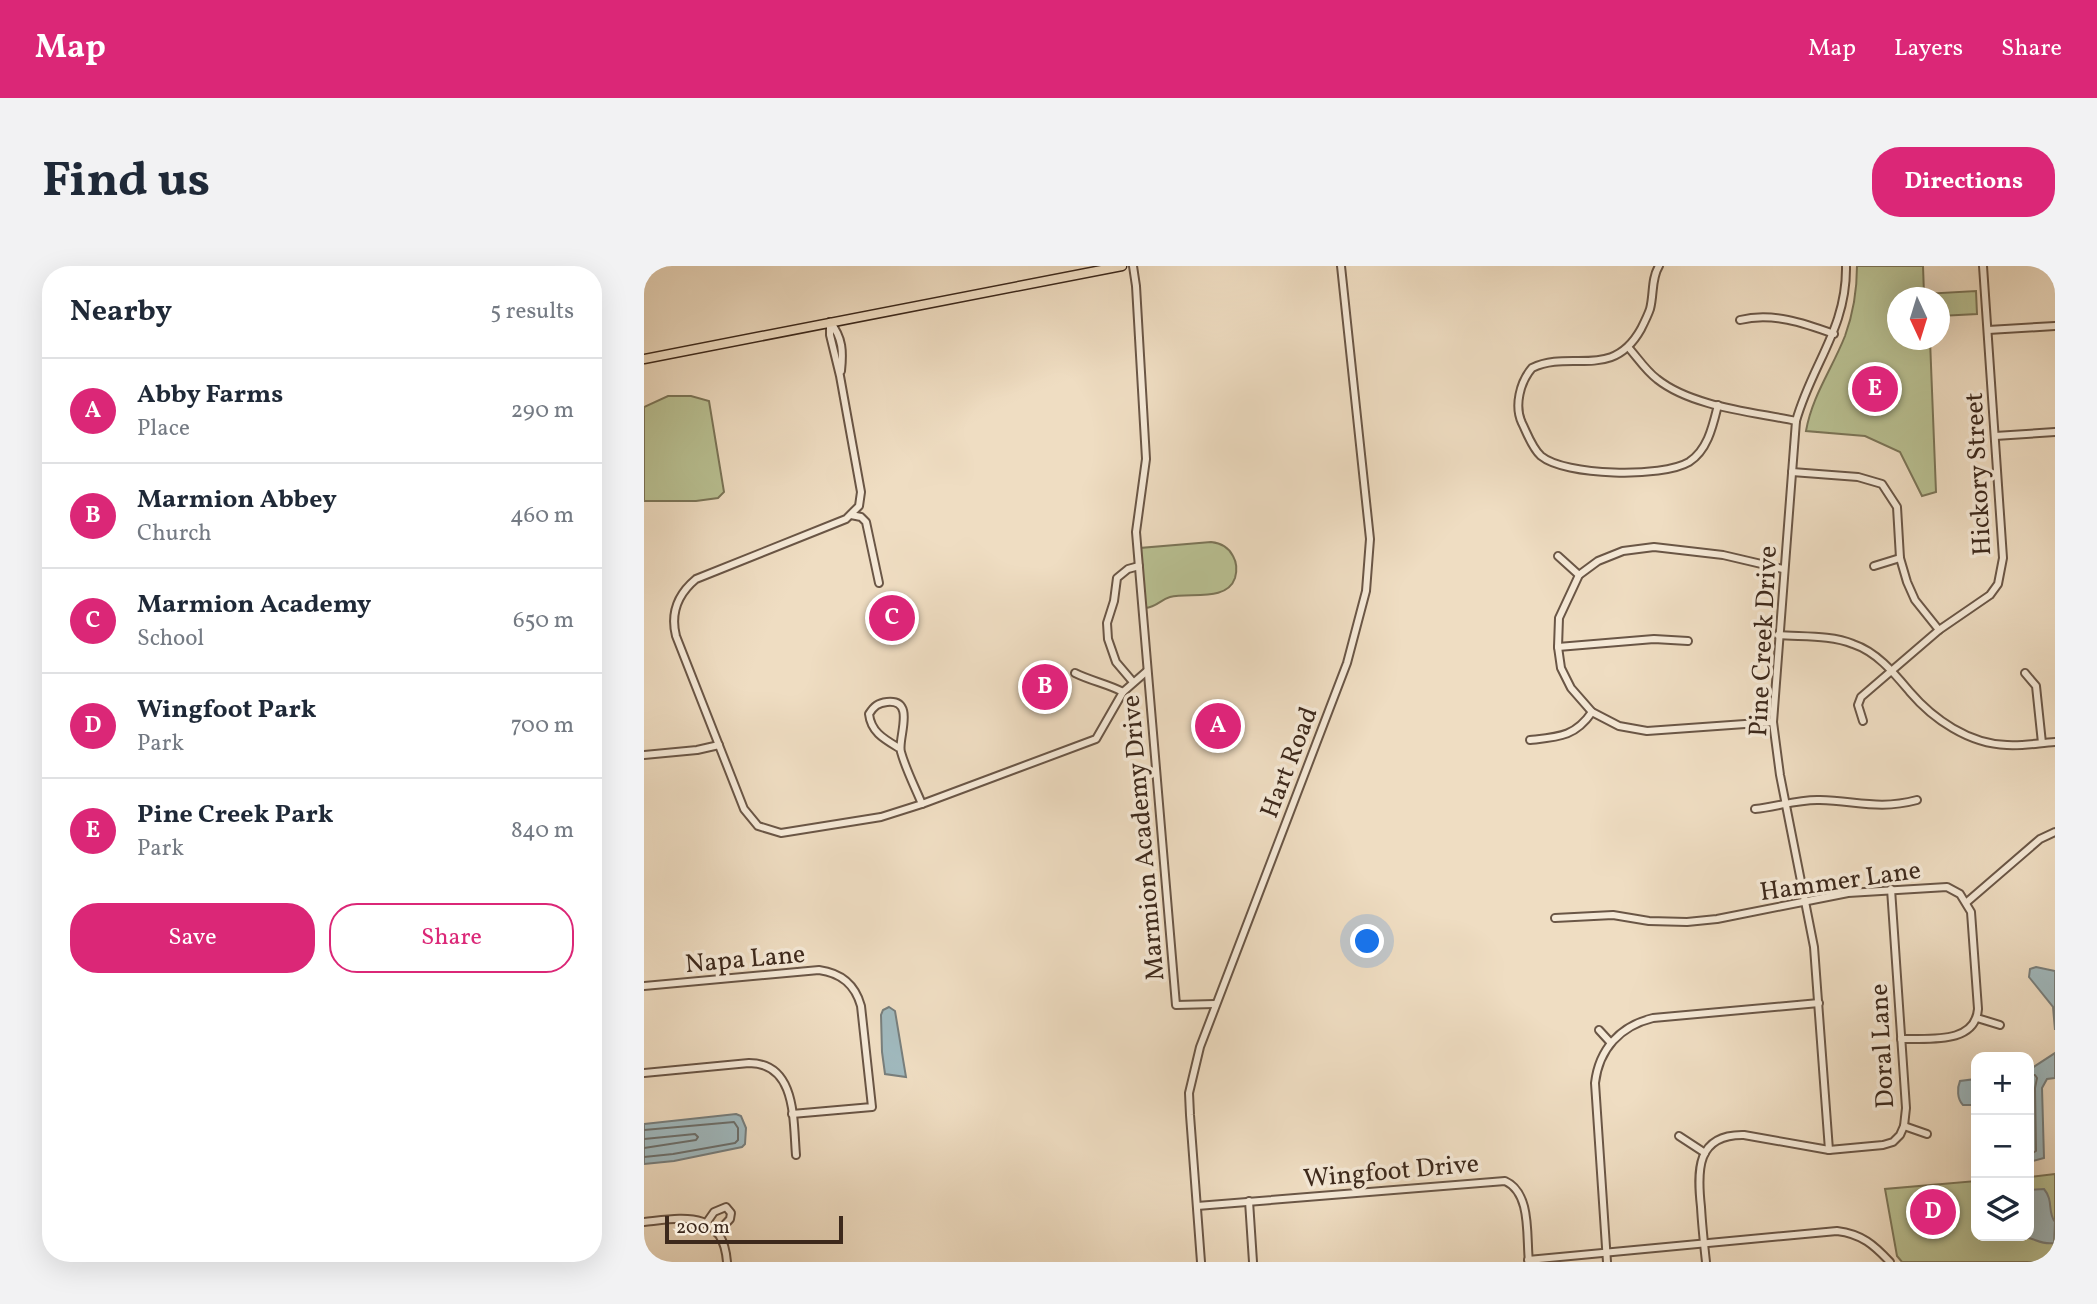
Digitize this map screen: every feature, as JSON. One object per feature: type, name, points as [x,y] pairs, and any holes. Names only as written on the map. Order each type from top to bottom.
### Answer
[{"type":"main road","points":[[644,359],[1122,266]]},
{"type":"street","name":"Marmion Academy Drive","points":[[1133,266],[1146,459],[1136,532],[1176,1005],[1215,1004]]},
{"type":"street","name":"Hart Road","points":[[1200,1262],[1189,1093],[1200,1047],[1347,663],[1366,591],[1370,540],[1341,266]]},
{"type":"street","points":[[1659,266],[1654,274],[1650,309],[1640,330],[1628,346],[1602,360],[1535,366],[1529,371],[1517,409],[1529,437],[1542,456],[1568,468],[1587,472],[1655,470],[1688,463],[1705,444],[1713,427],[1718,405]]},
{"type":"street","name":"Pine Creek Drive","points":[[1829,1150],[1814,947],[1773,722],[1796,421],[1806,390],[1834,334],[1843,305],[1846,266]]},
{"type":"street","name":"Hickory Street","points":[[1863,721],[1858,705],[1861,697],[1939,630],[1990,595],[2002,572],[1983,266]]},
{"type":"street","points":[[1740,320],[1755,317],[1798,321],[1834,334]]},
{"type":"street","points":[[830,322],[830,335],[879,583]]},
{"type":"street","points":[[1988,330],[2055,326]]},
{"type":"street","points":[[1628,346],[1656,379],[1681,393],[1718,405],[1796,421]]},
{"type":"street","points":[[1995,436],[2055,432]]},
{"type":"street","points":[[1791,471],[1858,477],[1882,484],[1897,507],[1900,558],[1915,600],[1939,630]]},
{"type":"street","points":[[861,500],[851,515],[861,517],[866,522]]},
{"type":"street","name":"Marmion Academy Drive","points":[[851,515],[704,574],[689,584],[678,598],[673,621],[676,636],[744,808],[753,822],[768,830],[788,832],[866,820],[922,804],[1096,739],[1123,692],[1147,671]]},
{"type":"street","points":[[1773,722],[1647,731],[1619,726],[1592,712],[1571,688],[1561,668],[1558,648],[1559,618],[1579,575],[1598,561],[1623,551],[1654,547],[1723,555],[1783,569]]},
{"type":"street","points":[[1558,556],[1579,575]]},
{"type":"street","points":[[1874,566],[1900,558]]},
{"type":"street","points":[[1133,681],[1116,662],[1108,639],[1107,623],[1117,578],[1128,569],[1139,566]]},
{"type":"street","points":[[1778,635],[1853,643],[1873,654],[1891,670],[1922,706],[1948,727],[2004,745],[2055,742]]},
{"type":"street","points":[[1558,648],[1654,639],[1688,641]]},
{"type":"street","points":[[1075,673],[1123,692]]},
{"type":"street","points":[[2025,673],[2036,686],[2042,743]]},
{"type":"street","points":[[899,748],[885,739],[870,723],[869,713],[879,704],[894,702],[901,707],[905,715],[899,748],[922,804]]},
{"type":"street","points":[[1530,740],[1562,737],[1583,725],[1592,712]]},
{"type":"street","points":[[644,755],[697,751],[719,745]]},
{"type":"street","points":[[1755,809],[1818,800],[1878,806],[1917,800]]},
{"type":"street","points":[[1901,1039],[1960,1035],[1969,1029],[1977,1018],[1972,915],[1967,902],[2040,839],[2055,832]]},
{"type":"street","name":"Hammer Lane","points":[[1555,918],[1613,915],[1649,921],[1687,922],[1891,889],[1947,887],[1960,894],[1967,902]]},
{"type":"street","name":"Doral Lane","points":[[1705,1153],[1718,1140],[1735,1135],[1829,1150],[1888,1144],[1900,1135],[1906,1108],[1891,889]]},
{"type":"street","name":"Napa Lane","points":[[644,986],[819,970],[844,978],[858,995],[861,1006],[872,1107],[792,1114]]},
{"type":"street","points":[[1607,1262],[1595,1083],[1600,1061],[1611,1042],[1629,1026],[1653,1018],[1819,1003]]},
{"type":"street","points":[[1977,1018],[2000,1025]]},
{"type":"street","points":[[1599,1030],[1611,1042]]},
{"type":"street","points":[[644,1073],[759,1063],[775,1071],[790,1093],[796,1155]]},
{"type":"street","points":[[1904,1126],[1927,1133]]},
{"type":"street","points":[[1679,1136],[1705,1153],[1698,1173],[1706,1262]]},
{"type":"street","name":"Wingfoot Drive","points":[[1197,1206],[1505,1181],[1518,1190],[1523,1203],[1529,1261],[1837,1231],[1859,1235],[1890,1262]]},
{"type":"street","points":[[1249,1202],[1254,1262]]},
{"type":"street","points":[[709,1224],[714,1212],[726,1207],[730,1219],[717,1233]]},
{"type":"street","points":[[644,1222],[693,1218],[709,1224],[724,1243],[727,1262]]},
{"type":"green space","points":[[1857,266],[1923,266],[1924,287],[1887,287],[1887,350],[1930,350],[1936,492],[1922,496],[1900,452],[1865,436],[1806,431],[1818,394],[1848,328]]},
{"type":"green space","points":[[1976,291],[1977,314],[1950,315],[1950,292]]},
{"type":"green space","points":[[668,396],[691,396],[709,401],[724,492],[718,498],[696,501],[644,501],[644,407]]},
{"type":"green space","points":[[1211,542],[1224,546],[1234,559],[1236,573],[1231,586],[1207,595],[1170,597],[1145,608],[1140,548]]},
{"type":"green space","points":[[2055,1174],[2055,1262],[1902,1262],[1897,1256],[1885,1189],[1971,1181],[1971,1241],[2034,1241],[2034,1176]]},
{"type":"water","points":[[2036,967],[2055,971],[2055,1030],[2053,1007],[2029,977],[2030,969]]},
{"type":"water","points":[[889,1007],[895,1011],[906,1077],[885,1074],[881,1015],[883,1010]]},
{"type":"water","points":[[2055,1053],[2055,1078],[2047,1079],[2042,1088],[2044,1158],[2034,1161],[2034,1115],[2034,1067]]},
{"type":"water","points":[[1971,1080],[1971,1105],[1963,1105],[1960,1100],[1960,1081]]},
{"type":"water","points":[[736,1114],[741,1116],[746,1128],[745,1144],[742,1147],[674,1161],[644,1164],[644,1124]]},
{"type":"water","points":[[2044,1189],[2055,1222],[2054,1243],[2034,1240],[2034,1190]]},
{"type":"place","name":"Pine Creek Park","points":[[1875,389]]},
{"type":"place","name":"Marmion Academy","points":[[892,618]]},
{"type":"place","name":"Marmion Abbey","points":[[1045,687]]},
{"type":"place","name":"Abby Farms","points":[[1218,726]]},
{"type":"place","name":"Wingfoot Park","points":[[1933,1212]]}]
